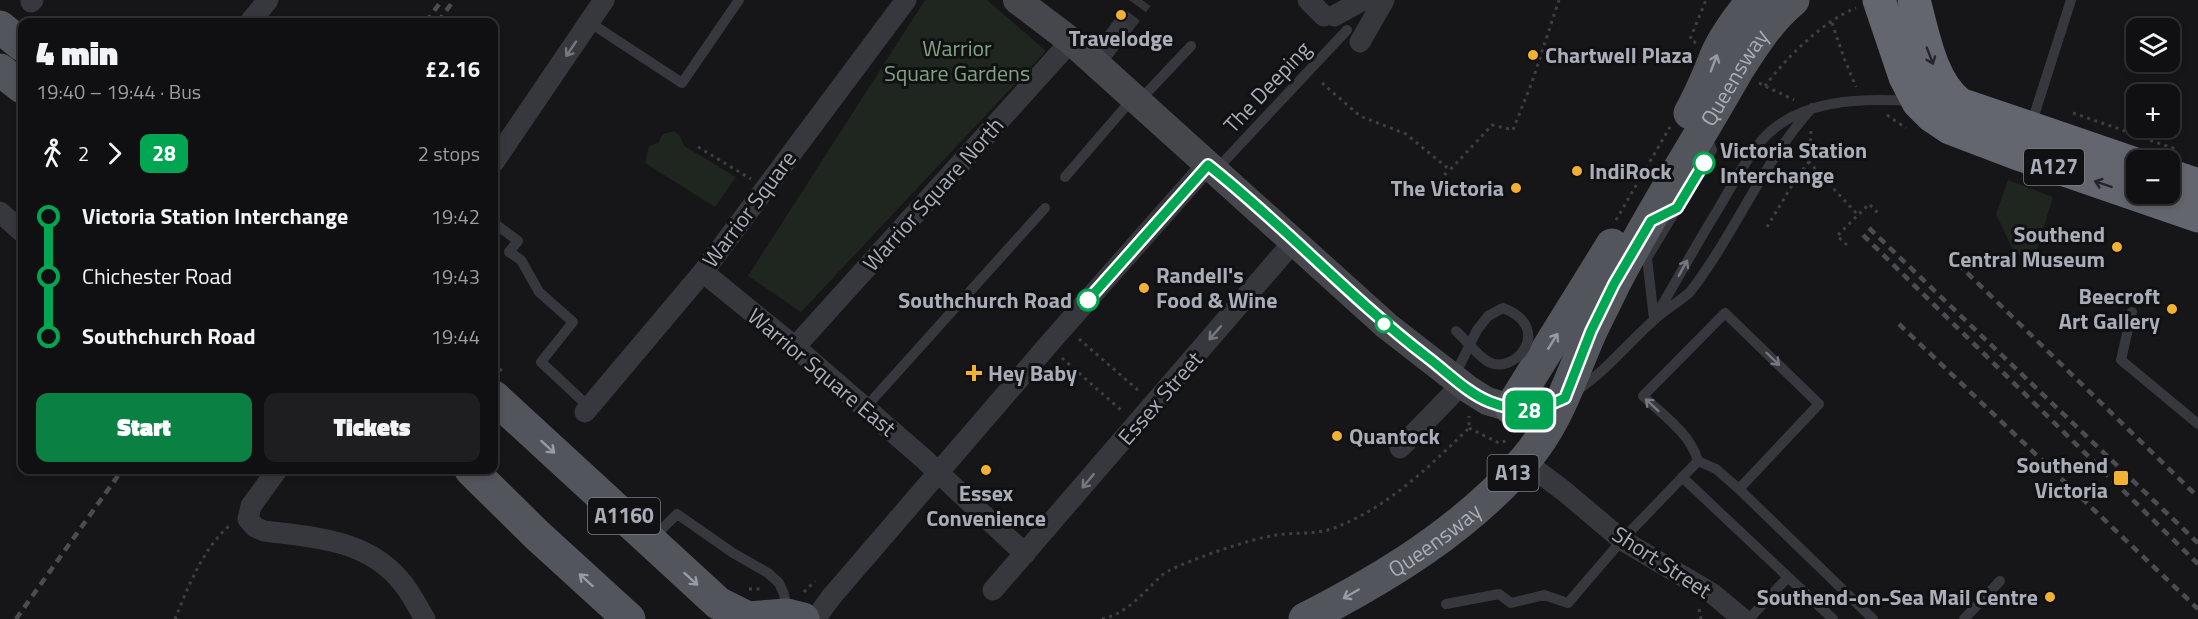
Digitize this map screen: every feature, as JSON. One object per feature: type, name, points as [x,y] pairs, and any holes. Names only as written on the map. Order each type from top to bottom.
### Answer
[{"type":"highway","points":[[1914,0],[1927,47],[1940,80],[1951,97],[1960,104]]},
{"type":"highway","name":"A127","points":[[1869,4],[1918,102],[1932,116],[1950,128],[1994,131],[2030,128],[2126,161]]},
{"type":"highway","name":"A127","points":[[1960,104],[1994,131],[2198,216]]},
{"type":"highway","points":[[2180,179],[2198,185]]},
{"type":"main road","name":"Queensway","points":[[1305,619],[1396,568],[1431,544],[1474,511],[1512,452],[1535,448],[1565,398],[1591,331],[1614,284],[1664,214],[1689,124],[1779,11],[1793,0]]},
{"type":"main road","name":"Queensway","points":[[1511,408],[1584,292],[1702,92],[1716,56],[1741,10]]},
{"type":"main road","points":[[0,27],[18,42]]},
{"type":"main road","points":[[0,70],[18,84]]},
{"type":"main road","name":"A1160","points":[[498,401],[718,603],[748,618]]},
{"type":"main road","points":[[475,474],[537,535],[629,619]]},
{"type":"main road","points":[[748,618],[802,618]]},
{"type":"street","points":[[253,18],[268,0]]},
{"type":"street","points":[[498,156],[604,0]]},
{"type":"street","name":"Warrior Square","points":[[587,410],[703,272],[906,0]]},
{"type":"street","points":[[1017,0],[1071,41]]},
{"type":"street","points":[[1033,0],[1071,41],[1387,326],[1487,401],[1511,408]]},
{"type":"street","points":[[1308,0],[1341,26]]},
{"type":"street","points":[[1341,26],[1363,0]]},
{"type":"street","points":[[1341,26],[1384,0]]},
{"type":"street","points":[[1095,63],[1119,31]]},
{"type":"street","name":"Warrior Square North","points":[[795,347],[1071,41]]},
{"type":"street","points":[[802,618],[832,596],[1063,328],[1212,168]]},
{"type":"street","points":[[0,212],[18,228]]},
{"type":"street","name":"Essex Street","points":[[993,590],[1294,241]]},
{"type":"street","name":"Warrior Square East","points":[[703,272],[795,347],[939,474]]},
{"type":"street","points":[[1400,448],[1458,381]]},
{"type":"street","name":"Short Street","points":[[1512,452],[1564,491],[1622,540],[1713,594],[1743,619]]},
{"type":"street","points":[[274,474],[251,506],[248,519],[255,527],[264,531],[328,539],[347,544],[368,555],[387,567],[400,580],[425,619]]},
{"type":"street","points":[[939,474],[1025,554]]},
{"type":"lane","points":[[589,22],[682,83],[739,0]]},
{"type":"lane","points":[[2030,128],[2071,0]]},
{"type":"lane","name":"The Deeping","points":[[1212,168],[1341,26]]},
{"type":"lane","points":[[1065,177],[1136,100],[1191,46]]},
{"type":"lane","points":[[1654,319],[1753,152],[1777,127],[1812,108],[1863,99],[1960,104]]},
{"type":"lane","points":[[1511,408],[1530,410],[1545,408],[1565,398],[1595,377],[1654,319],[1682,300],[1698,281],[1794,127],[1812,108]]},
{"type":"lane","points":[[865,408],[1046,208]]},
{"type":"lane","points":[[1654,319],[1647,258],[1664,214]]},
{"type":"lane","points":[[498,227],[518,241],[509,252],[520,260],[539,292],[573,322],[541,362],[587,410]]},
{"type":"lane","points":[[1456,331],[1487,361],[1497,364],[1507,363],[1519,356],[1527,345],[1529,331],[1514,312],[1503,308],[1488,316],[1477,330],[1458,381]]},
{"type":"lane","points":[[2132,312],[2121,360],[2198,424]]},
{"type":"lane","points":[[1698,461],[1694,446],[1643,396],[1725,314],[1819,404],[1739,489]]},
{"type":"lane","points":[[1446,604],[1499,594],[1511,603],[1544,595],[1568,603],[1622,540],[1698,461]]},
{"type":"lane","points":[[1698,461],[1716,469],[1739,489],[1873,619]]},
{"type":"lane","points":[[1683,477],[1833,619]]},
{"type":"lane","points":[[650,542],[677,514],[733,553],[768,573],[779,583],[784,594],[802,618]]},
{"type":"lane","points":[[1749,619],[1788,577]]},
{"type":"lane","points":[[1964,619],[2000,580]]},
{"type":"path","points":[[1434,186],[1492,125],[1513,130],[1532,82],[1559,0]]},
{"type":"path","points":[[1704,48],[1690,39],[1706,0]]},
{"type":"path","points":[[1767,227],[1797,177],[1809,162],[1812,108],[1765,86],[1776,72],[1818,32],[1849,11],[1869,4]]},
{"type":"path","points":[[1832,23],[1844,58],[1863,99]]},
{"type":"path","points":[[1322,83],[1360,116],[1406,134],[1450,170]]},
{"type":"path","points":[[1611,228],[1689,124]]},
{"type":"path","points":[[698,147],[765,188]]},
{"type":"path","points":[[1809,162],[1858,215]]},
{"type":"path","points":[[1847,245],[1837,236],[1869,204],[1878,213]]},
{"type":"path","points":[[1079,339],[1154,404]]},
{"type":"path","points":[[1062,358],[1137,424]]},
{"type":"path","points":[[1102,619],[1126,608],[1166,572],[1196,559],[1275,535],[1302,534],[1332,529],[1351,520],[1400,491],[1469,428],[1512,452]]},
{"type":"path","points":[[175,619],[193,575],[222,532],[235,522],[248,519]]},
{"type":"green space","name":"Warrior Square Gardens","points":[[925,0],[987,0],[1046,51],[801,312],[748,276]]},
{"type":"green space","points":[[674,131],[680,136],[684,146],[736,177],[715,207],[645,163],[649,146],[658,143],[663,134]]},
{"type":"green space","points":[[2008,180],[2053,197],[2033,262],[2014,252],[1996,214]]},
{"type":"tunnel","points":[[1119,31],[1142,0]]},
{"type":"railway","points":[[429,18],[442,0]]},
{"type":"railway","points":[[441,18],[454,0]]},
{"type":"railway","points":[[1869,228],[2198,543]]},
{"type":"railway","points":[[1863,235],[2198,564]]},
{"type":"railway","points":[[1957,263],[2198,497]]},
{"type":"railway","points":[[1899,324],[2198,609]]},
{"type":"railway","points":[[16,619],[119,474]]},
{"type":"bus line","name":"28","points":[[1088,300],[1208,165],[1271,219],[1387,326],[1468,389],[1487,401],[1511,408],[1530,410],[1545,408],[1565,398],[1591,331],[1614,284],[1651,221],[1677,208],[1704,163]]},
{"type":"place","name":"Travelodge","points":[[1121,15]]},
{"type":"place","name":"Chartwell Plaza","points":[[1533,55]]},
{"type":"place","name":"Victoria Station Interchange","points":[[1704,163]]},
{"type":"place","name":"IndiRock","points":[[1577,171]]},
{"type":"place","name":"The Victoria","points":[[1516,188]]},
{"type":"place","name":"Southend Central Museum","points":[[2117,247]]},
{"type":"place","name":"Randell's Food & Wine","points":[[1144,288]]},
{"type":"place","name":"Southchurch Road","points":[[1088,300]]},
{"type":"place","name":"Beecroft Art Gallery","points":[[2172,309]]},
{"type":"place","name":"Hey Baby","points":[[974,373]]},
{"type":"place","name":"Quantock","points":[[1337,436]]},
{"type":"place","name":"Essex Convenience","points":[[986,470]]},
{"type":"place","name":"Southend Victoria","points":[[2121,478]]},
{"type":"place","name":"Southend-on-Sea Mail Centre","points":[[2050,597]]}]
